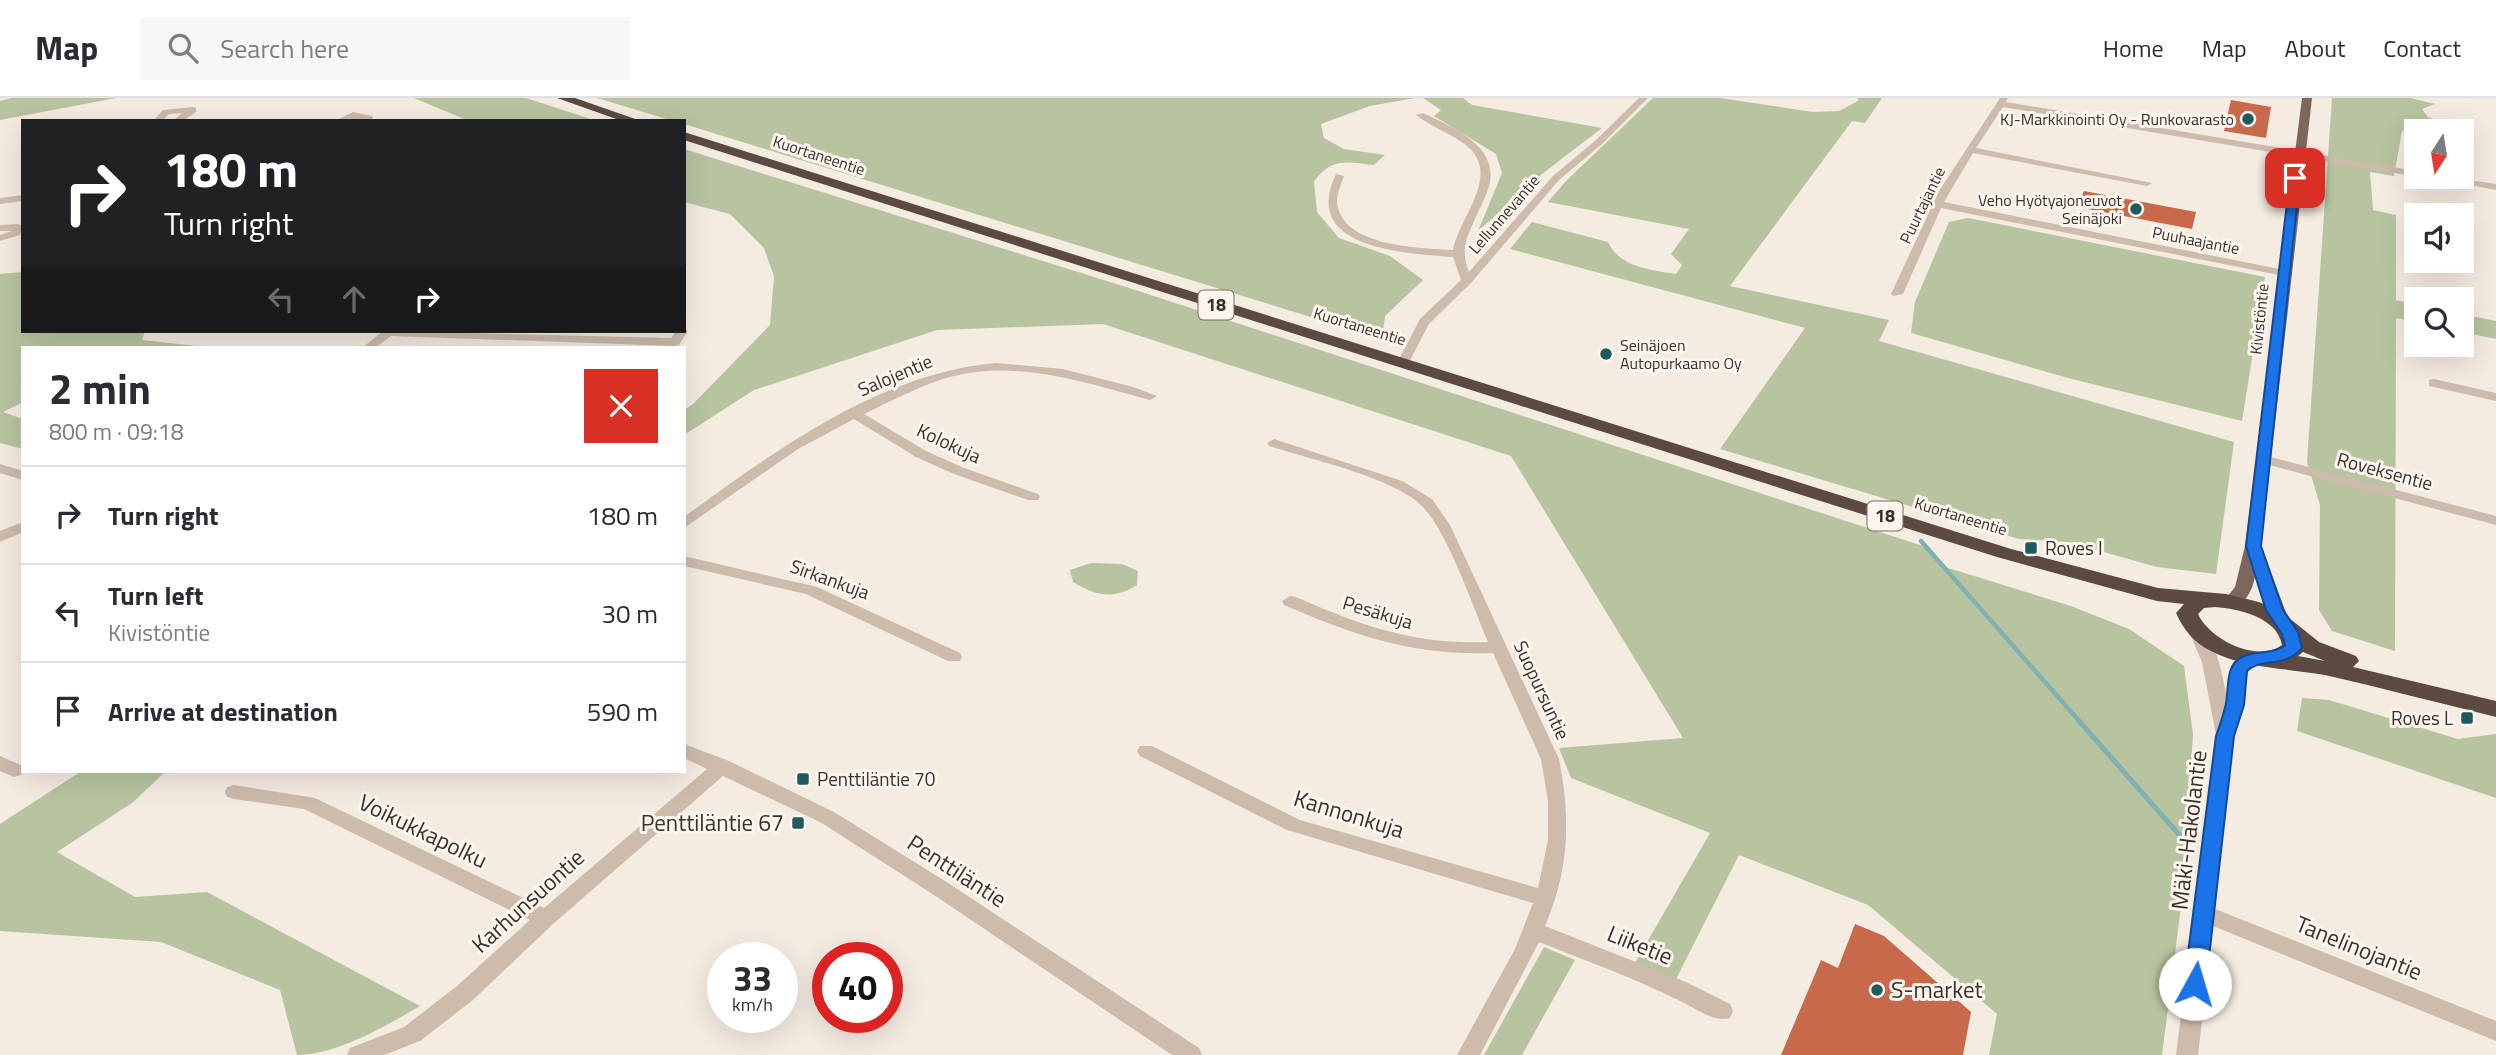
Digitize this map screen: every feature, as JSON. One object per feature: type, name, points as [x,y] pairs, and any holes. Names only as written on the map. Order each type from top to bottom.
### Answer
[{"type":"highway","points":[[563,98],[629,119]]},
{"type":"highway","name":"Kuortaneentie","points":[[686,137],[2022,558],[2161,608],[2193,626]]},
{"type":"highway","name":"Kuortaneentie","points":[[2022,558],[2157,594],[2207,600]]},
{"type":"highway","points":[[2193,626],[2187,613],[2190,607],[2207,600]]},
{"type":"highway","name":"18","points":[[2207,600],[2232,601],[2258,610],[2311,648],[2496,709]]},
{"type":"highway","name":"18","points":[[2193,626],[2230,651],[2325,668],[2496,709]]},
{"type":"highway","points":[[2262,658],[2289,653],[2294,648],[2285,628]]},
{"type":"main road","name":"Kivistöntie","points":[[2232,601],[2244,589],[2253,546],[2306,98]]},
{"type":"main road","name":"Kivistöntie","points":[[2253,546],[2285,628]]},
{"type":"street","name":"Lellunnevantie","points":[[1403,363],[1424,322],[1466,281],[1556,178],[1599,142],[1644,98]]},
{"type":"street","points":[[2002,101],[2404,172]]},
{"type":"street","name":"Puurtajantie","points":[[1897,294],[1938,204],[2002,101]]},
{"type":"street","points":[[160,119],[166,112],[193,110],[180,119]]},
{"type":"street","points":[[344,119],[353,115],[369,118],[367,119]]},
{"type":"street","points":[[1420,115],[1476,149],[1487,165],[1487,178],[1464,230],[1458,254],[1466,281]]},
{"type":"street","points":[[1970,150],[2147,183]]},
{"type":"street","points":[[1339,176],[1332,191],[1332,212],[1339,225],[1354,236],[1373,243],[1458,254]]},
{"type":"street","points":[[2474,183],[2496,187]]},
{"type":"street","points":[[0,201],[21,198]]},
{"type":"street","name":"Puuhaajantie","points":[[1938,204],[2284,273]]},
{"type":"street","points":[[0,228],[18,227],[16,233],[0,238]]},
{"type":"street","points":[[370,346],[387,333]]},
{"type":"street","points":[[436,333],[676,342],[681,333]]},
{"type":"street","points":[[579,339],[632,333]]},
{"type":"street","name":"Salojentie","points":[[686,523],[792,446],[855,413],[933,378],[997,367],[1079,375],[1150,396]]},
{"type":"street","points":[[2434,383],[2496,397]]},
{"type":"street","name":"Kolokuja","points":[[855,413],[921,454],[959,471],[1032,497]]},
{"type":"street","name":"Suopursuntie","points":[[1275,443],[1388,482],[1412,492],[1428,503],[1438,518],[1549,756],[1558,796],[1560,837],[1547,899],[1535,931],[1468,1055]]},
{"type":"street","name":"Roveksentie","points":[[2263,459],[2496,521]]},
{"type":"street","points":[[0,468],[21,475]]},
{"type":"street","points":[[0,537],[21,527]]},
{"type":"street","name":"Sirkankuja","points":[[686,561],[811,590],[954,657]]},
{"type":"street","name":"Pesäkuja","points":[[1290,601],[1361,632],[1395,642],[1469,649],[1499,647]]},
{"type":"street","name":"Mäki-Hakolantie","points":[[2193,626],[2211,662],[2225,736]]},
{"type":"street","name":"Mäki-Hakolantie","points":[[2187,1055],[2225,736],[2235,705],[2240,666],[2262,658]]},
{"type":"street","name":"Penttiläntie","points":[[686,751],[827,817],[939,887],[1186,1054]]},
{"type":"street","name":"Kannonkuja","points":[[1146,751],[1294,825],[1547,899]]},
{"type":"street","name":"Karhunsuontie","points":[[358,1055],[412,1034],[465,993],[722,766]]},
{"type":"street","name":"Voikukkapolku","points":[[234,792],[308,803],[546,919]]},
{"type":"street","name":"Tanelinojantie","points":[[2203,913],[2496,1031]]},
{"type":"street","name":"Liiketie","points":[[1535,931],[1678,989],[1722,1011]]},
{"type":"green space","points":[[11,98],[116,98],[0,120],[0,101]]},
{"type":"green space","points":[[414,98],[526,98],[591,119],[464,119]]},
{"type":"green space","points":[[597,98],[1415,98],[1370,106],[1321,124],[1324,138],[1344,149],[1385,155],[1374,165],[1348,162],[1334,165],[1314,181],[1317,212],[1339,238],[1390,256],[1423,280],[1385,316],[1382,339],[686,125],[686,119],[666,119]]},
{"type":"green space","points":[[1423,98],[1463,98],[1472,105],[1602,128],[1542,174],[1478,231],[1502,173],[1496,154],[1434,116],[1441,110]]},
{"type":"green space","points":[[1653,98],[1720,98],[1813,112],[1839,111],[1858,101],[1858,98],[1882,98],[1865,123],[1852,121],[1730,286],[1889,320],[1879,341],[2234,442],[2216,574],[2157,567],[2068,542],[2019,539],[1720,449],[1805,328],[1510,249],[1532,222],[1608,242],[1620,257],[1628,262],[1646,269],[1676,274],[1682,265],[1671,254],[1689,229],[1548,202],[1566,181]]},
{"type":"green space","points":[[2332,98],[2411,98],[2435,104],[2422,109],[2432,119],[2404,119],[2404,131],[2394,176],[2370,172],[2373,210],[2396,215],[2396,300],[2404,302],[2404,320],[2396,318],[2395,651],[2332,631],[2319,610],[2320,505],[2307,462]]},
{"type":"green space","points":[[686,150],[1123,286],[1923,546],[1942,566],[2071,606],[2129,629],[2184,666],[2193,734],[2183,891],[2162,1055],[1989,1055],[1997,1014],[1868,905],[1739,855],[1676,979],[1635,963],[1710,833],[1571,778],[1559,748],[1683,738],[1511,456],[1103,324],[937,330],[754,390],[686,434],[686,409],[770,325],[774,277],[764,248],[730,214],[686,203]]},
{"type":"green space","points":[[1968,218],[2265,277],[2242,421],[2068,378],[1911,333],[1915,302],[1949,222]]},
{"type":"green space","points":[[21,272],[21,333],[144,333],[142,340],[198,346],[21,346],[21,403],[3,412],[21,418],[21,448],[0,443],[0,274]]},
{"type":"green space","points":[[2474,316],[2496,321],[2496,339],[2474,334]]},
{"type":"green space","points":[[1091,563],[1122,564],[1138,571],[1137,585],[1120,593],[1105,594],[1073,582],[1070,570]]},
{"type":"green space","points":[[2302,698],[2329,700],[2458,739],[2496,734],[2496,798],[2297,731]]},
{"type":"green space","points":[[78,773],[164,773],[132,803],[57,852],[135,897],[207,892],[420,1006],[344,1045],[312,1054],[297,1055],[280,990],[161,942],[0,931],[0,824]]},
{"type":"green space","points":[[1544,947],[1575,960],[1522,1055],[1484,1055]]},
{"type":"building","name":"KJ-Markkinointi Oy - Runkovarasto","points":[[2231,100],[2271,107],[2266,138],[2224,131]]},
{"type":"building","name":"Veho Hyötyajoneuvot Seinäjoki","points":[[2084,191],[2196,212],[2192,229],[2077,207]]},
{"type":"building","name":"S-market","points":[[1855,924],[1884,936],[1971,1012],[1963,1055],[1781,1055],[1821,960],[1838,968]]},
{"type":"waterway","points":[[1921,541],[2081,723]]},
{"type":"waterway","points":[[2079,721],[2183,839]]},
{"type":"place","name":"KJ-Markkinointi Oy - Runkovarasto","points":[[2248,119]]},
{"type":"place","name":"Veho Hyötyajoneuvot Seinäjoki","points":[[2136,209]]},
{"type":"place","name":"Seinäjoen Autopurkaamo Oy","points":[[1606,354]]},
{"type":"place","name":"Roves I","points":[[2031,548]]},
{"type":"place","name":"Roves L","points":[[2467,718]]},
{"type":"place","name":"Penttiläntie 70","points":[[803,779]]},
{"type":"place","name":"Penttiläntie 67","points":[[798,823]]},
{"type":"place","name":"S-market","points":[[1877,990]]},
{"type":"route","points":[[2195,984],[2225,736],[2235,705],[2240,666],[2256,658],[2280,657],[2294,648],[2290,632],[2274,610],[2253,546],[2295,178]]}]
